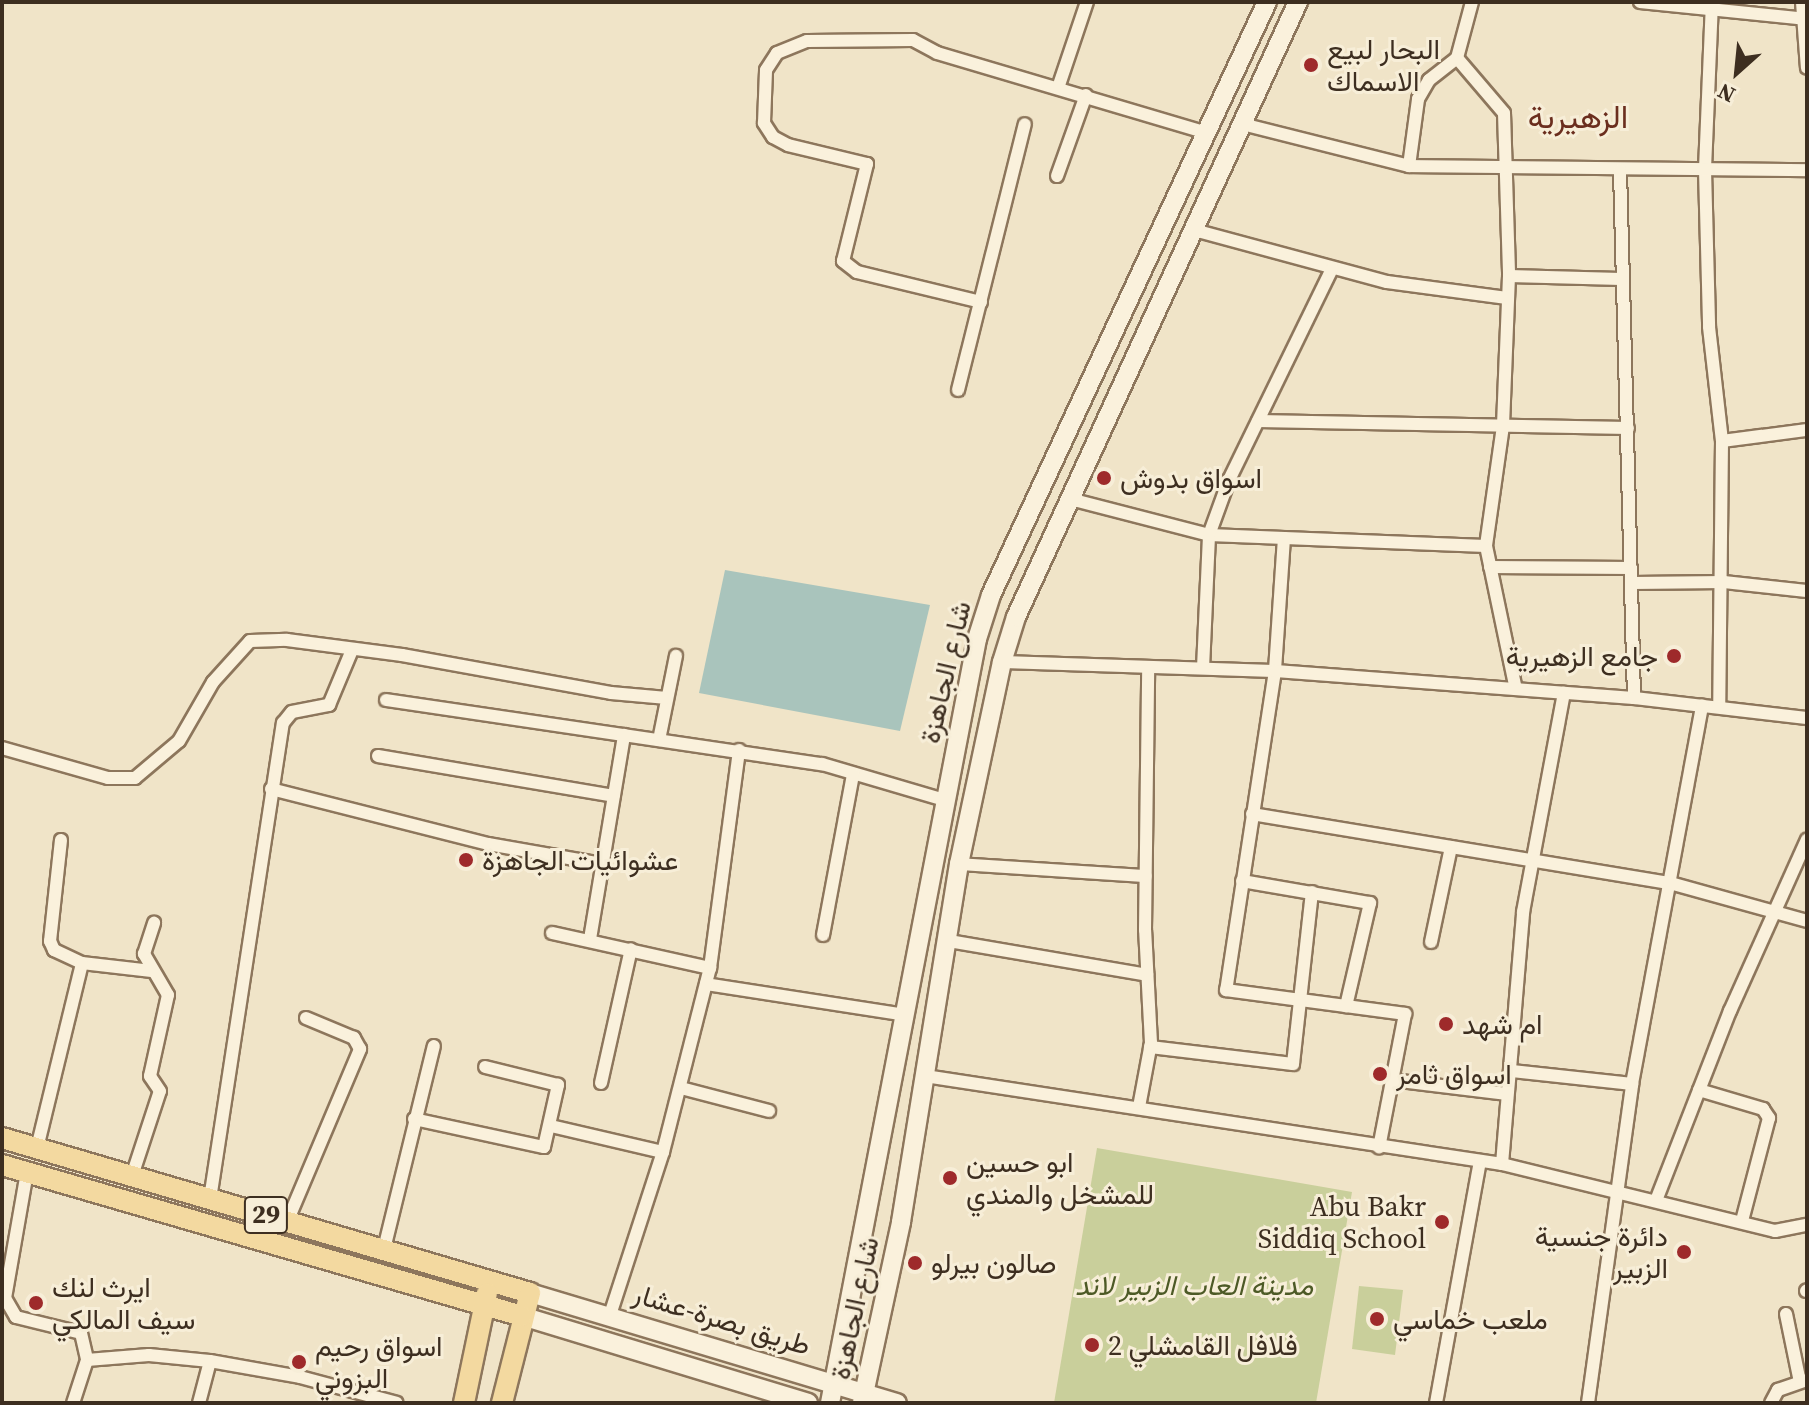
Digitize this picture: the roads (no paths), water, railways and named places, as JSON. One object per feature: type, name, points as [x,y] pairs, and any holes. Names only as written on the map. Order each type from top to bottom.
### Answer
[{"type":"main road","name":"29","points":[[2,1138],[530,1293]]},
{"type":"main road","name":"29","points":[[2,1165],[522,1316]]},
{"type":"main road","points":[[464,1403],[489,1281]]},
{"type":"main road","points":[[502,1403],[530,1293]]},
{"type":"street","points":[[1059,85],[1087,2]]},
{"type":"street","name":"شارع الجاهزة","points":[[830,1403],[869,1217],[944,800],[991,595],[1267,2]]},
{"type":"street","points":[[1409,166],[1418,99],[1429,80],[1457,58],[1472,2]]},
{"type":"street","points":[[1640,2],[1712,6],[1805,19]]},
{"type":"street","points":[[1802,2],[1807,68]]},
{"type":"street","name":"شارع الجاهزة","points":[[863,1398],[901,1222],[949,941],[959,864],[1002,662],[1016,617],[1242,124],[1294,3]]},
{"type":"street","points":[[1712,6],[1705,170],[1709,327],[1722,441],[1724,582],[1719,707]]},
{"type":"street","points":[[981,302],[857,272],[843,261],[867,164],[773,137],[764,123],[766,70],[777,53],[807,41],[913,40],[937,53],[1059,85],[1207,133]]},
{"type":"street","points":[[1457,58],[1504,113],[1509,276],[1503,426],[1486,546],[1516,689]]},
{"type":"street","points":[[1057,176],[1086,95]]},
{"type":"street","points":[[958,390],[1025,124]]},
{"type":"street","points":[[1242,124],[1409,166],[1807,170]]},
{"type":"street","points":[[1620,170],[1634,698]]},
{"type":"street","points":[[1194,230],[1387,282],[1507,298]]},
{"type":"street","points":[[1203,668],[1209,535],[1258,421],[1332,269]]},
{"type":"street","points":[[1509,276],[1621,279]]},
{"type":"street","points":[[1258,421],[1628,428]]},
{"type":"street","points":[[1722,441],[1807,430]]},
{"type":"street","points":[[1070,499],[1209,535],[1486,546]]},
{"type":"street","points":[[1284,538],[1275,671],[1226,990],[1405,1014],[1379,1148]]},
{"type":"street","points":[[1490,567],[1631,568]]},
{"type":"street","points":[[1633,583],[1724,582],[1807,591]]},
{"type":"street","points":[[2,748],[108,778],[135,778],[179,741],[213,682],[250,641],[352,650],[667,698]]},
{"type":"street","points":[[210,1199],[283,723],[292,712],[329,705],[352,650]]},
{"type":"street","points":[[659,740],[676,656]]},
{"type":"street","points":[[1002,662],[1148,670],[1203,668],[1275,671],[1634,698],[1807,718]]},
{"type":"street","points":[[1139,1107],[1150,1047],[1146,876],[1148,670]]},
{"type":"street","points":[[1502,1164],[1531,861],[1564,693]]},
{"type":"street","points":[[386,700],[739,750],[853,774],[944,800]]},
{"type":"street","points":[[1588,1403],[1632,1084],[1702,705]]},
{"type":"street","points":[[590,939],[624,735]]},
{"type":"street","points":[[610,1315],[663,1152],[710,968],[739,750]]},
{"type":"street","points":[[378,756],[614,796]]},
{"type":"street","points":[[823,935],[853,774]]},
{"type":"street","points":[[271,789],[488,844],[603,864]]},
{"type":"street","points":[[1252,814],[1670,883],[1807,921]]},
{"type":"street","points":[[61,840],[50,941],[59,956],[82,963],[152,971]]},
{"type":"street","points":[[1657,1198],[1699,1090],[1807,840]]},
{"type":"street","points":[[1431,942],[1451,847]]},
{"type":"street","points":[[959,864],[1146,876]]},
{"type":"street","points":[[1242,881],[1370,903],[1346,1006]]},
{"type":"street","points":[[1150,1047],[1293,1064],[1312,892]]},
{"type":"street","points":[[132,1176],[160,1091],[150,1076],[168,995],[144,954],[154,923]]},
{"type":"street","points":[[552,933],[710,968]]},
{"type":"street","points":[[949,941],[1147,975]]},
{"type":"street","points":[[601,1083],[631,949]]},
{"type":"street","points":[[37,1148],[82,963]]},
{"type":"street","points":[[706,984],[906,1015]]},
{"type":"street","points":[[287,1222],[360,1049],[354,1038],[306,1018]]},
{"type":"street","points":[[384,1249],[434,1046]]},
{"type":"street","points":[[414,1119],[539,1147],[546,1143],[558,1085],[485,1067]]},
{"type":"street","points":[[1512,1071],[1632,1084]]},
{"type":"street","points":[[925,1076],[1139,1107],[1379,1148],[1502,1164],[1657,1198],[1775,1231],[1807,1225]]},
{"type":"street","points":[[1392,1080],[1507,1094]]},
{"type":"street","points":[[681,1088],[769,1111]]},
{"type":"street","points":[[1699,1090],[1763,1109],[1769,1118],[1742,1221]]},
{"type":"street","points":[[551,1126],[663,1152]]},
{"type":"street","points":[[1436,1403],[1480,1161]]},
{"type":"street","points":[[27,1172],[3,1298],[16,1317],[81,1333],[87,1360],[73,1403]]},
{"type":"street","points":[[869,1217],[901,1222]]},
{"type":"street","name":"طريق بصرة-عشار","points":[[530,1293],[835,1383],[863,1398],[897,1403]]},
{"type":"street","points":[[1771,1403],[1778,1390],[1804,1381],[1786,1314]]},
{"type":"street","points":[[522,1316],[808,1403]]},
{"type":"street","points":[[87,1360],[149,1355],[210,1361],[300,1377],[397,1403]]},
{"type":"street","points":[[199,1403],[210,1361]]},
{"type":"water","points":[[725,570],[930,605],[900,731],[699,693]]},
{"type":"place","name":"البحار لبيع الاسماك","points":[[1311,65]]},
{"type":"place","name":"اسواق بدوش","points":[[1104,478]]},
{"type":"place","name":"جامع الزهيرية","points":[[1674,656]]},
{"type":"place","name":"عشوائيات الجاهزة","points":[[466,860]]},
{"type":"place","name":"ام شهد","points":[[1446,1024]]},
{"type":"place","name":"اسواق ثامر","points":[[1380,1074]]},
{"type":"place","name":"ابو حسين للمشخل والمندي","points":[[950,1178]]},
{"type":"place","name":"Abu Bakr Siddiq School","points":[[1442,1222]]},
{"type":"place","name":"دائرة جنسية الزبير","points":[[1684,1252]]},
{"type":"place","name":"صالون بيرلو","points":[[915,1263]]},
{"type":"place","name":"ايرث لنك سيف المالكي","points":[[36,1303]]},
{"type":"place","name":"ملعب خماسي","points":[[1377,1319]]},
{"type":"place","name":"فلافل القامشلي 2","points":[[1092,1345]]},
{"type":"place","name":"اسواق رحيم البزوني","points":[[299,1362]]},
{"type":"district","name":"الزهيرية","points":[[1578,117]]},
{"type":"park label","name":"مدينة العاب الزبير لاند","points":[[1194,1285]]}]
